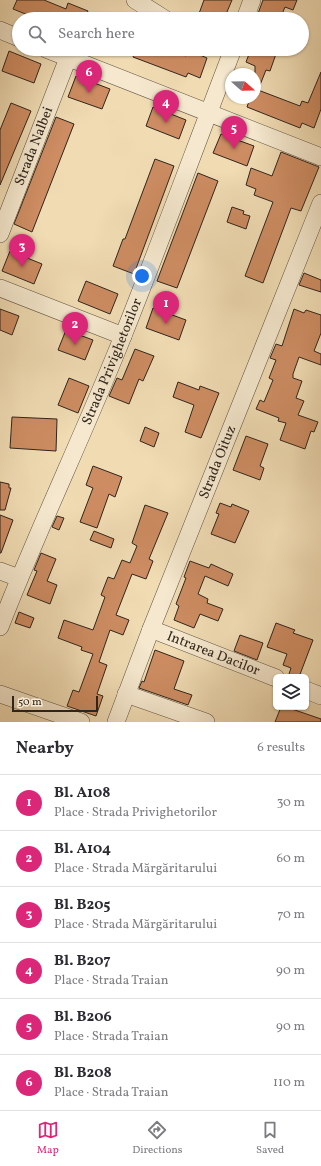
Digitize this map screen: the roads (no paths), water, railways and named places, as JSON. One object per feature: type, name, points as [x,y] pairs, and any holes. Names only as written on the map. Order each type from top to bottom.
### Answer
[{"type":"street","points":[[135,0],[154,12]]},
{"type":"street","points":[[247,12],[252,0]]},
{"type":"street","points":[[0,30],[12,35]]},
{"type":"street","points":[[63,56],[321,157]]},
{"type":"street","name":"Strada Privighetorilor","points":[[0,627],[19,578],[60,487],[123,336],[209,114],[226,56]]},
{"type":"street","name":"Strada Nalbei","points":[[0,234],[68,58]]},
{"type":"street","name":"Strada Oituz","points":[[116,722],[151,629],[321,203]]},
{"type":"street","points":[[0,288],[123,336]]},
{"type":"street","points":[[0,571],[19,578]]},
{"type":"street","name":"Intrarea Dacilor","points":[[151,629],[273,677]]},
{"type":"street","points":[[309,691],[321,696]]},
{"type":"street","points":[[0,694],[81,722]]},
{"type":"street","points":[[126,694],[206,722]]},
{"type":"place","name":"Bl. B208","points":[[89,93]]},
{"type":"place","name":"Bl. B207","points":[[166,123]]},
{"type":"place","name":"Bl. B206","points":[[234,149]]},
{"type":"place","name":"Bl. B205","points":[[22,267]]},
{"type":"place","name":"Bl. A108","points":[[166,324]]},
{"type":"place","name":"Bl. A104","points":[[75,345]]}]
